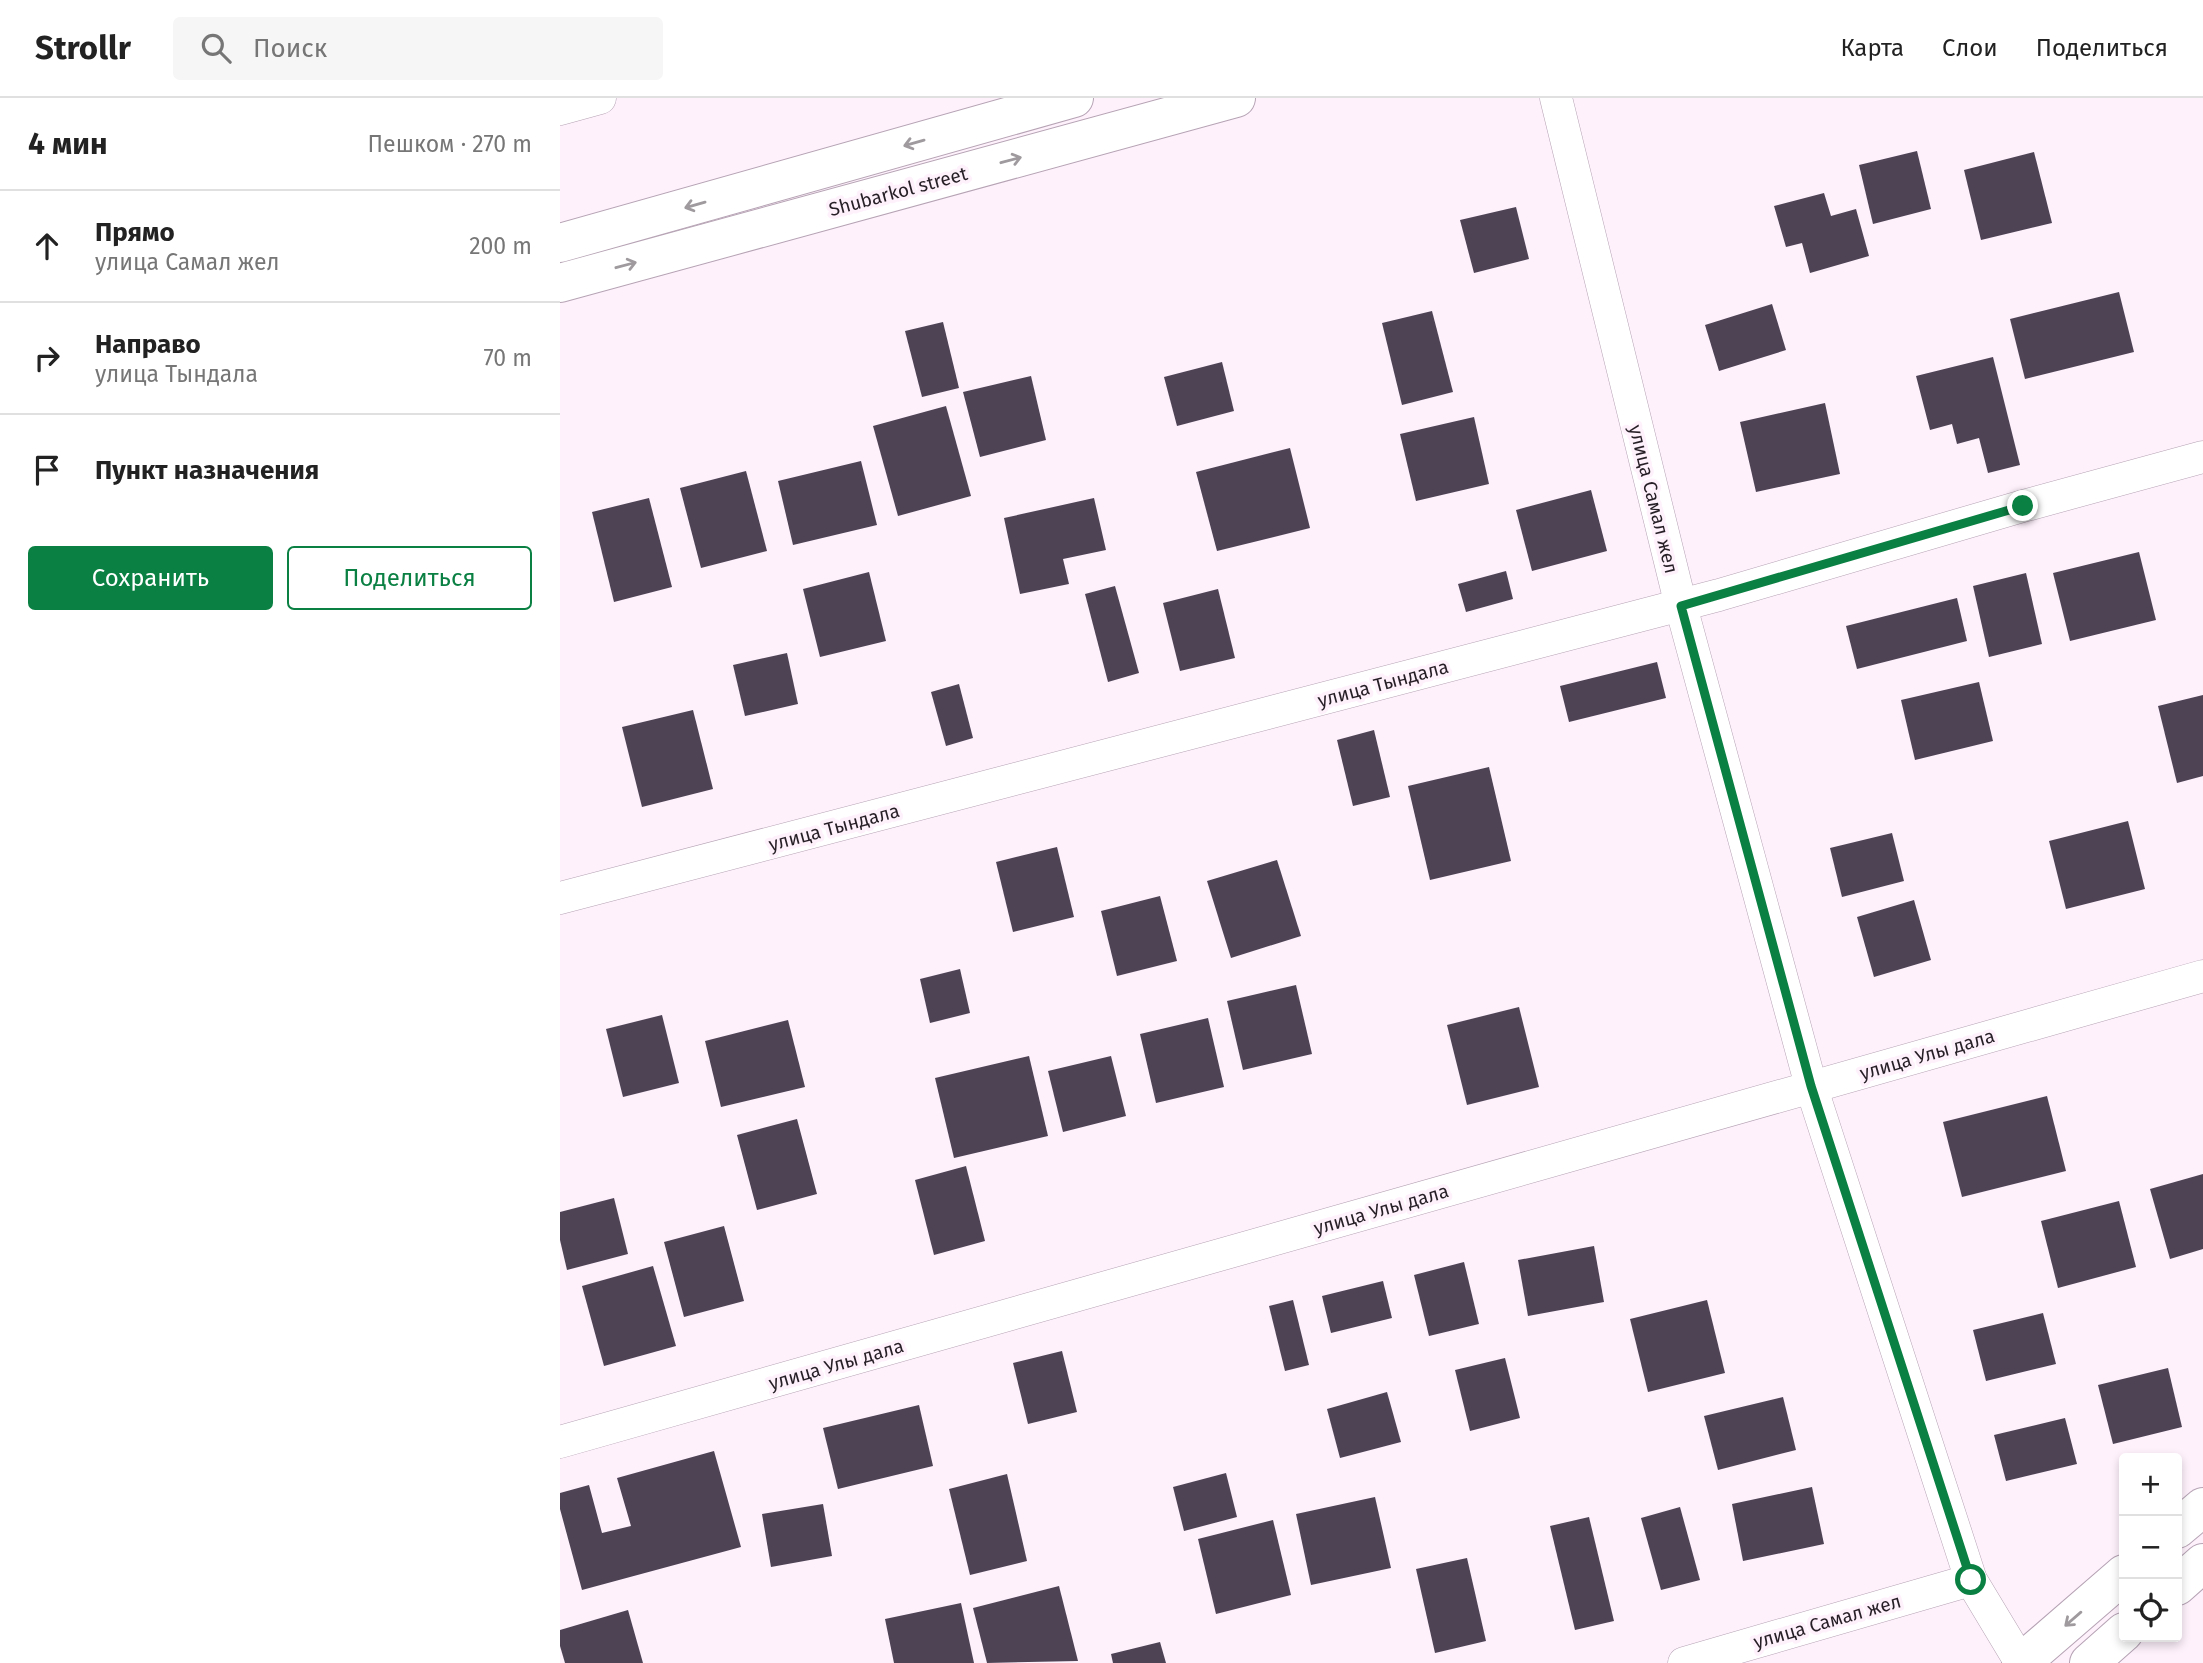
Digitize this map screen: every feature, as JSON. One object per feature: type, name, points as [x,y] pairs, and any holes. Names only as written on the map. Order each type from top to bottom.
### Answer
[{"type":"street","points":[[560,110],[600,98]]},
{"type":"street","points":[[560,243],[1074,98]]},
{"type":"street","name":"Shubarkol street","points":[[560,283],[1236,98]]},
{"type":"street","name":"улица Самал жел","points":[[1556,98],[1681,606],[1811,1086],[1971,1580],[2021,1663]]},
{"type":"street","name":"улица Тындала","points":[[560,898],[1681,606],[2023,506],[2203,457]]},
{"type":"street","name":"улица Улы дала","points":[[560,1442],[2203,975]]},
{"type":"street","points":[[2182,1525],[2203,1507]]},
{"type":"street","points":[[2182,1582],[2203,1563]]},
{"type":"street","points":[[2021,1663],[2119,1578]]},
{"type":"street","name":"улица Самал жел","points":[[1684,1663],[1971,1580]]},
{"type":"street","points":[[2089,1663],[2119,1636]]},
{"type":"building","points":[[1917,151],[1931,209],[1873,224],[1859,165]]},
{"type":"building","points":[[2034,152],[2052,223],[1981,240],[1964,170]]},
{"type":"building","points":[[1824,193],[1831,216],[1856,209],[1869,256],[1810,273],[1802,243],[1786,247],[1774,206]]},
{"type":"building","points":[[1516,207],[1529,259],[1474,273],[1460,220]]},
{"type":"building","points":[[2119,292],[2134,352],[2025,379],[2010,319]]},
{"type":"building","points":[[1772,304],[1786,350],[1719,371],[1705,325]]},
{"type":"building","points":[[1432,311],[1453,392],[1402,405],[1382,323]]},
{"type":"building","points":[[943,322],[959,388],[922,397],[905,331]]},
{"type":"building","points":[[1993,357],[2020,465],[1988,473],[1979,438],[1957,444],[1952,424],[1930,430],[1916,376]]},
{"type":"building","points":[[1222,362],[1234,411],[1177,426],[1164,377]]},
{"type":"building","points":[[1031,376],[1046,440],[980,457],[963,392]]},
{"type":"building","points":[[1825,403],[1840,474],[1756,492],[1740,422]]},
{"type":"building","points":[[946,406],[971,496],[898,516],[873,426]]},
{"type":"building","points":[[1474,417],[1489,484],[1416,501],[1400,434]]},
{"type":"building","points":[[1290,448],[1310,528],[1217,551],[1196,472]]},
{"type":"building","points":[[861,461],[877,525],[793,545],[778,481]]},
{"type":"building","points":[[746,471],[767,551],[701,568],[680,488]]},
{"type":"building","points":[[1591,490],[1607,551],[1532,571],[1516,510]]},
{"type":"building","points":[[649,498],[672,587],[614,602],[592,512]]},
{"type":"building","points":[[1094,498],[1106,550],[1063,559],[1069,584],[1020,594],[1004,518]]},
{"type":"building","points":[[2139,552],[2156,620],[2070,641],[2053,573]]},
{"type":"building","points":[[1506,571],[1513,599],[1466,612],[1458,584]]},
{"type":"building","points":[[869,572],[886,641],[820,657],[803,589]]},
{"type":"building","points":[[2026,573],[2042,644],[1989,657],[1973,586]]},
{"type":"building","points":[[1115,586],[1139,673],[1108,682],[1085,594]]},
{"type":"building","points":[[1218,589],[1235,658],[1180,671],[1163,603]]},
{"type":"building","points":[[1957,598],[1967,641],[1857,669],[1846,626]]},
{"type":"building","points":[[787,653],[798,704],[745,716],[733,665]]},
{"type":"building","points":[[1657,662],[1666,698],[1569,722],[1560,686]]},
{"type":"building","points":[[1979,682],[1993,741],[1915,760],[1901,700]]},
{"type":"building","points":[[959,684],[973,738],[946,746],[931,692]]},
{"type":"building","points":[[2203,695],[2203,776],[2177,783],[2158,706]]},
{"type":"building","points":[[693,710],[713,789],[642,807],[622,727]]},
{"type":"building","points":[[1374,730],[1390,797],[1353,806],[1337,740]]},
{"type":"building","points":[[1489,767],[1511,861],[1430,880],[1408,786]]},
{"type":"building","points":[[2128,821],[2145,889],[2066,909],[2049,841]]},
{"type":"building","points":[[1892,833],[1904,881],[1842,897],[1830,848]]},
{"type":"building","points":[[1057,847],[1074,917],[1013,932],[996,862]]},
{"type":"building","points":[[1277,860],[1301,936],[1231,958],[1207,881]]},
{"type":"building","points":[[1160,896],[1177,961],[1117,976],[1101,911]]},
{"type":"building","points":[[1914,900],[1931,960],[1874,977],[1857,917]]},
{"type":"building","points":[[960,969],[970,1013],[930,1023],[920,979]]},
{"type":"building","points":[[1296,985],[1312,1054],[1243,1070],[1227,1001]]},
{"type":"building","points":[[1519,1007],[1539,1087],[1467,1105],[1447,1025]]},
{"type":"building","points":[[662,1015],[679,1083],[623,1097],[606,1029]]},
{"type":"building","points":[[1208,1018],[1224,1087],[1156,1103],[1140,1034]]},
{"type":"building","points":[[788,1020],[805,1087],[721,1107],[705,1041]]},
{"type":"building","points":[[1029,1056],[1048,1136],[954,1158],[935,1078]]},
{"type":"building","points":[[1111,1056],[1126,1116],[1063,1132],[1048,1071]]},
{"type":"building","points":[[2047,1096],[2066,1171],[1962,1197],[1943,1122]]},
{"type":"building","points":[[797,1119],[817,1194],[757,1210],[737,1135]]},
{"type":"building","points":[[966,1166],[985,1241],[934,1255],[915,1180]]},
{"type":"building","points":[[2203,1174],[2203,1249],[2170,1259],[2150,1189]]},
{"type":"building","points":[[614,1198],[628,1254],[567,1270],[560,1240],[560,1212]]},
{"type":"building","points":[[2119,1201],[2136,1267],[2058,1288],[2041,1221]]},
{"type":"building","points":[[724,1226],[744,1301],[684,1317],[664,1242]]},
{"type":"building","points":[[1594,1246],[1604,1302],[1528,1316],[1518,1260]]},
{"type":"building","points":[[1464,1262],[1479,1324],[1429,1336],[1414,1275]]},
{"type":"building","points":[[653,1266],[676,1346],[604,1366],[582,1286]]},
{"type":"building","points":[[1383,1281],[1392,1318],[1331,1333],[1322,1296]]},
{"type":"building","points":[[1293,1300],[1309,1365],[1285,1371],[1269,1306]]},
{"type":"building","points":[[1707,1300],[1725,1373],[1648,1392],[1630,1319]]},
{"type":"building","points":[[2043,1313],[2056,1364],[1986,1381],[1973,1330]]},
{"type":"building","points":[[1062,1351],[1077,1412],[1028,1424],[1013,1363]]},
{"type":"building","points":[[1505,1358],[1520,1418],[1470,1431],[1455,1370]]},
{"type":"building","points":[[2168,1368],[2182,1427],[2113,1444],[2098,1385]]},
{"type":"building","points":[[1387,1392],[1401,1442],[1340,1458],[1327,1409]]},
{"type":"building","points":[[1783,1397],[1796,1450],[1718,1470],[1704,1416]]},
{"type":"building","points":[[919,1405],[933,1466],[838,1489],[823,1428]]},
{"type":"building","points":[[2065,1418],[2077,1464],[2006,1481],[1994,1435]]},
{"type":"building","points":[[714,1451],[741,1547],[582,1590],[560,1509],[560,1493],[589,1485],[602,1533],[631,1526],[617,1478]]},
{"type":"building","points":[[1226,1473],[1237,1517],[1184,1531],[1173,1487]]},
{"type":"building","points":[[1007,1474],[1027,1561],[970,1575],[949,1489]]},
{"type":"building","points":[[1812,1487],[1824,1544],[1743,1561],[1732,1504]]},
{"type":"building","points":[[1375,1497],[1391,1568],[1311,1585],[1296,1514]]},
{"type":"building","points":[[823,1504],[832,1556],[771,1567],[762,1514]]},
{"type":"building","points":[[1680,1507],[1700,1580],[1661,1590],[1641,1518]]},
{"type":"building","points":[[1589,1517],[1614,1621],[1575,1630],[1550,1526]]},
{"type":"building","points":[[1273,1520],[1291,1595],[1216,1614],[1198,1539]]},
{"type":"building","points":[[1467,1558],[1486,1641],[1435,1653],[1416,1569]]},
{"type":"building","points":[[1059,1586],[1078,1661],[987,1663],[973,1608]]},
{"type":"building","points":[[961,1603],[974,1663],[894,1663],[885,1619]]},
{"type":"building","points":[[628,1610],[643,1663],[565,1663],[560,1646],[560,1630]]},
{"type":"building","points":[[1160,1642],[1166,1663],[1113,1663],[1111,1654]]},
{"type":"route","points":[[1971,1580],[1811,1086],[1681,606],[2023,506]]}]
